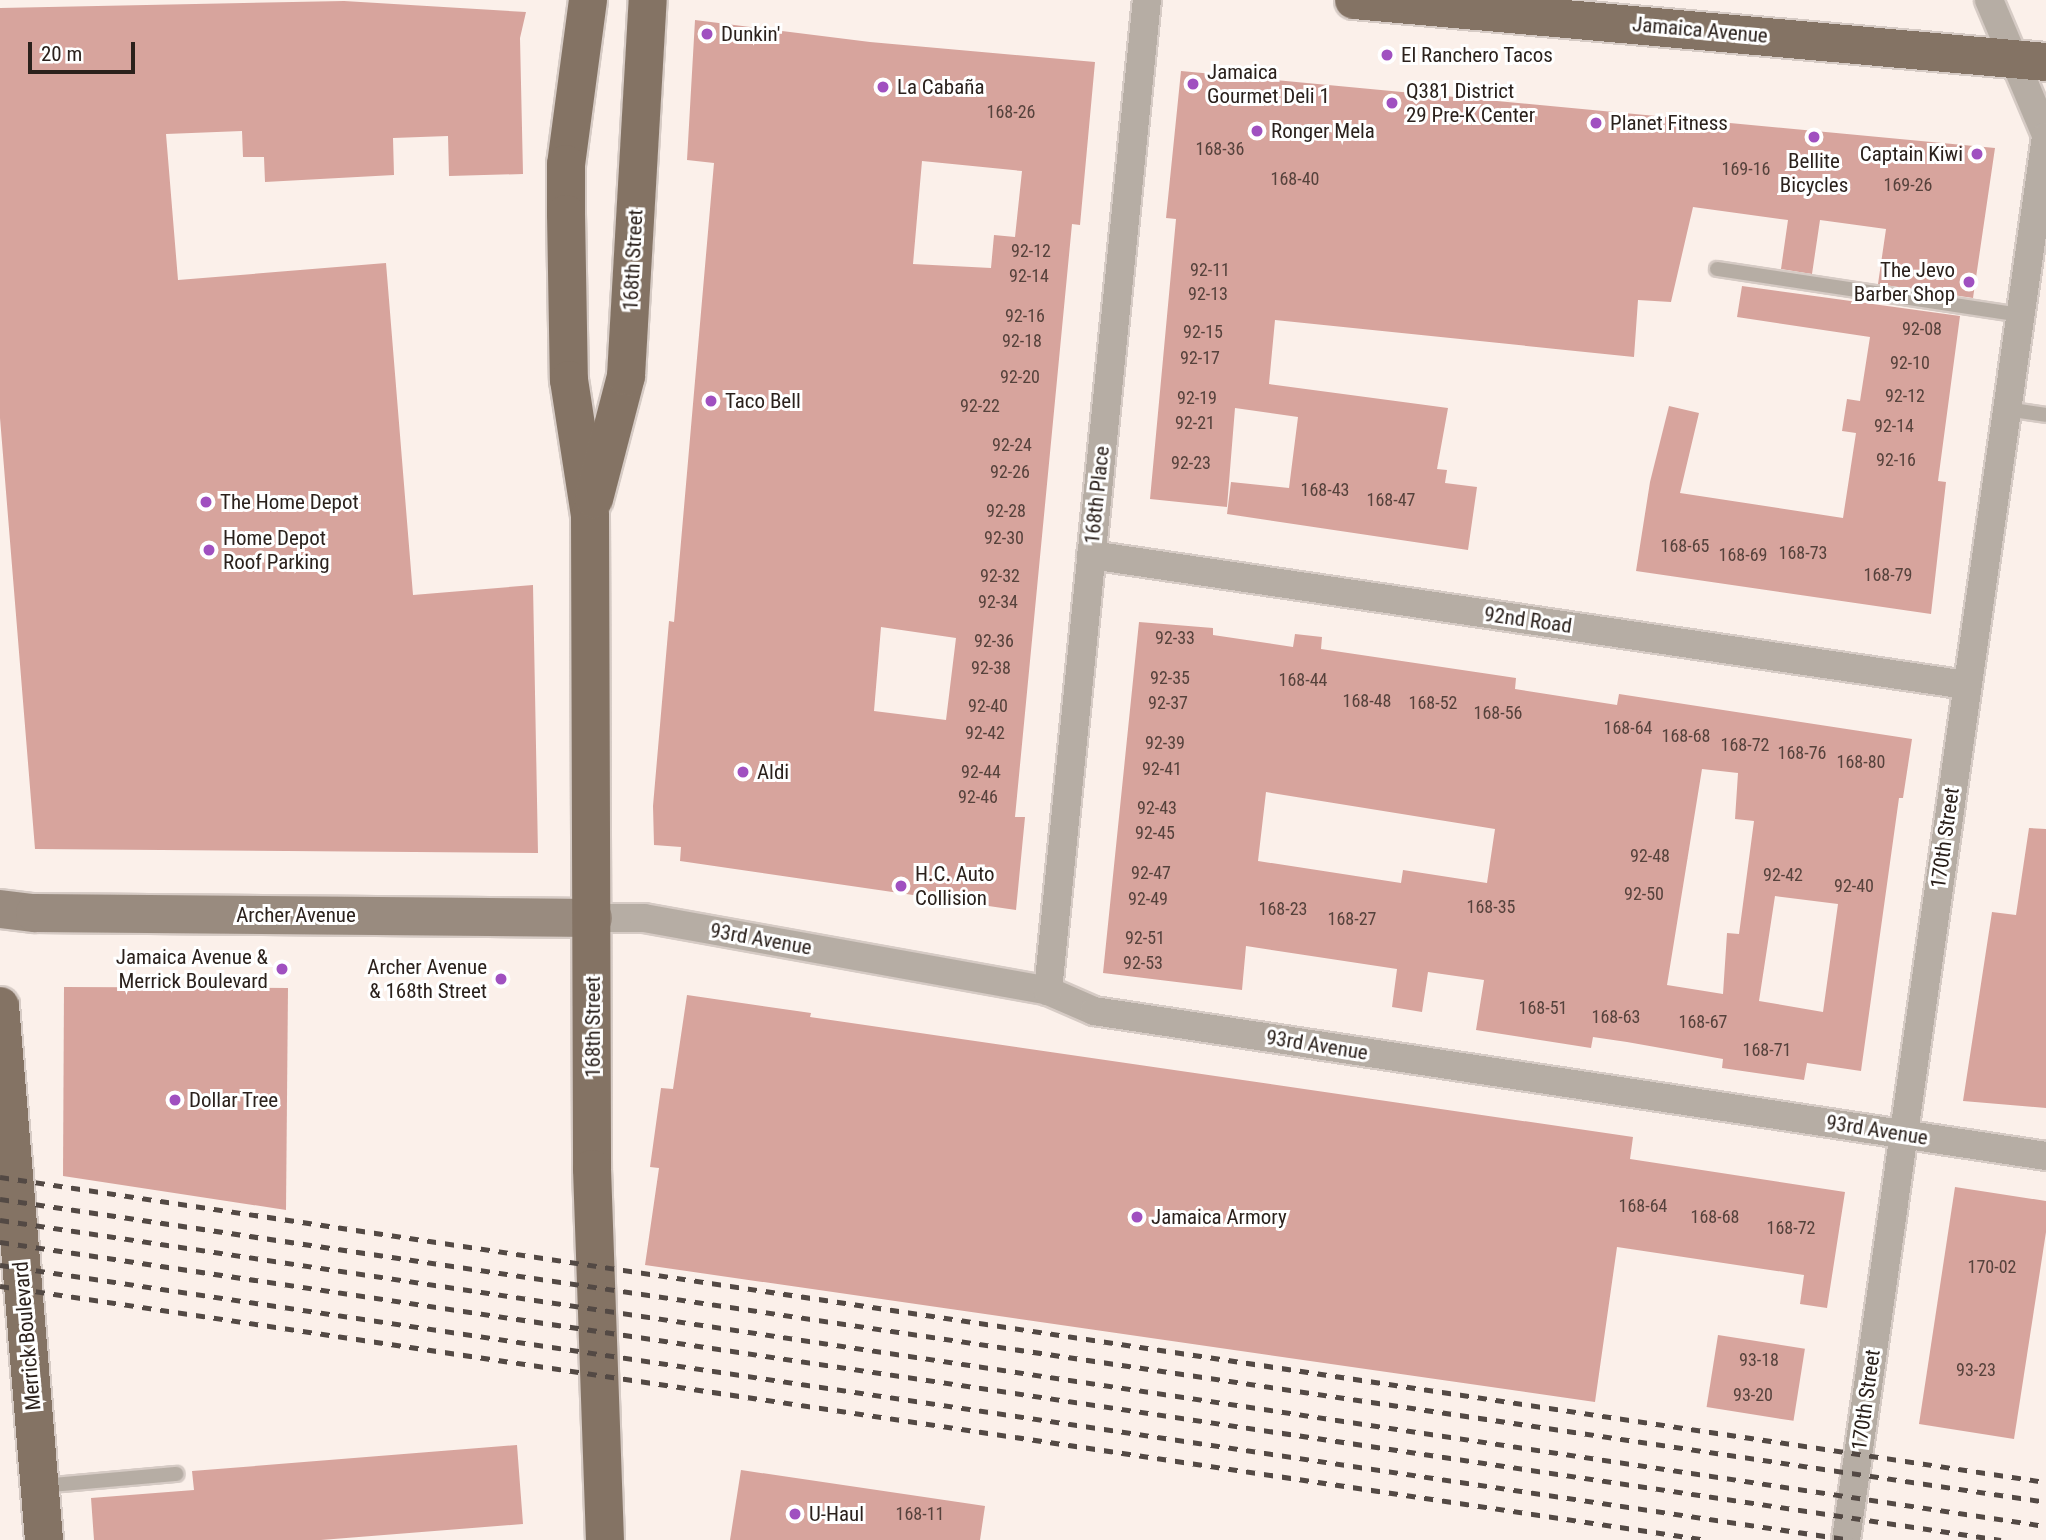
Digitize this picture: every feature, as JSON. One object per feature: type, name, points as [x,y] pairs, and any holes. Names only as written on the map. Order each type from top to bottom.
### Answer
[{"type":"main road","name":"168th Street","points":[[588,0],[566,164],[566,214],[569,380],[590,514],[592,1169],[605,1540]]},
{"type":"main road","name":"168th Street","points":[[590,514],[626,376],[648,0]]},
{"type":"main road","name":"Jamaica Avenue","points":[[1354,0],[1470,5],[2030,60]]},
{"type":"main road","name":"Merrick Boulevard","points":[[0,1006],[44,1540]]},
{"type":"street","name":"168th Place","points":[[1048,991],[1147,0]]},
{"type":"street","name":"170th Street","points":[[1846,1540],[2046,136],[2030,60],[1989,0]]},
{"type":"street","name":"92nd Road","points":[[1091,555],[1966,685]]},
{"type":"street","name":"Archer Avenue","points":[[0,909],[35,914],[593,918]]},
{"type":"street","name":"93rd Avenue","points":[[593,918],[643,918],[1048,991],[1094,1011],[2046,1156]]},
{"type":"lane","points":[[1717,270],[2020,315]]},
{"type":"lane","points":[[2006,410],[2046,415]]},
{"type":"lane","points":[[39,1486],[176,1474]]},
{"type":"building","name":"The Home Depot","points":[[344,1],[526,12],[520,38],[523,174],[449,176],[448,136],[393,138],[394,175],[265,182],[264,157],[243,157],[242,131],[166,134],[178,280],[386,263],[413,595],[533,585],[538,853],[35,849],[0,418],[0,8]]},
{"type":"building","points":[[695,20],[870,42],[1095,62],[1080,225],[1072,224],[1015,817],[1025,817],[1016,910],[680,861],[681,847],[654,845],[653,806],[669,621],[674,622],[714,163],[687,160]],"holes":[[[922,161],[1022,171],[1015,237],[994,235],[991,268],[913,264]],[[881,627],[956,638],[946,720],[874,711]]]},
{"type":"building","points":[[1181,71],[1995,148],[1973,298],[1878,284],[1886,229],[1820,220],[1812,274],[1781,269],[1788,220],[1693,207],[1671,302],[1638,300],[1634,357],[1275,320],[1269,384],[1448,408],[1437,469],[1447,470],[1445,483],[1477,487],[1468,550],[1227,514],[1231,482],[1289,488],[1298,417],[1235,408],[1227,507],[1150,499],[1176,219],[1166,218]]},
{"type":"building","points":[[1742,286],[1960,316],[1938,481],[1946,482],[1931,614],[1636,571],[1650,482],[1669,406],[1699,413],[1680,493],[1843,518],[1856,433],[1842,431],[1847,399],[1860,401],[1870,337],[1737,317]]},
{"type":"building","points":[[1139,622],[1213,628],[1213,635],[1293,647],[1295,634],[1322,637],[1321,649],[1516,678],[1515,689],[1617,705],[1619,694],[1912,739],[1903,798],[1899,798],[1861,1071],[1807,1063],[1804,1080],[1722,1068],[1723,1059],[1627,1042],[1593,1037],[1591,1048],[1476,1030],[1484,980],[1428,972],[1422,1012],[1392,1007],[1397,969],[1246,946],[1242,990],[1103,973]],"holes":[[[1702,769],[1738,773],[1735,819],[1754,821],[1739,934],[1727,933],[1723,994],[1667,985]],[[1266,792],[1495,829],[1487,883],[1403,870],[1401,883],[1258,861]],[[1775,896],[1838,904],[1823,1012],[1759,1001]]]},
{"type":"building","points":[[2029,828],[2046,829],[2046,1108],[1963,1101],[1992,912],[2016,915]]},
{"type":"building","name":"Dollar Tree","points":[[64,987],[288,988],[286,1210],[63,1176]]},
{"type":"building","name":"Jamaica Armory","points":[[687,995],[811,1013],[810,1017],[1633,1137],[1630,1159],[1845,1192],[1827,1308],[1800,1304],[1804,1275],[1617,1247],[1595,1402],[645,1265],[659,1168],[650,1167],[661,1088],[673,1089]]},
{"type":"building","points":[[1955,1187],[2046,1201],[2046,1232],[2014,1439],[1919,1424]]},
{"type":"building","points":[[1718,1335],[1805,1349],[1793,1421],[1707,1407]]},
{"type":"building","points":[[517,1445],[523,1524],[321,1540],[94,1540],[91,1498],[194,1490],[192,1471]]},
{"type":"building","points":[[741,1470],[985,1506],[980,1540],[730,1540]]},
{"type":"railway","points":[[0,1177],[2046,1482]]},
{"type":"railway","points":[[0,1199],[2046,1502]]},
{"type":"railway","points":[[0,1220],[2046,1526]]},
{"type":"railway","points":[[0,1242],[2001,1540]]},
{"type":"railway","points":[[0,1265],[1852,1540]]},
{"type":"railway","points":[[0,1286],[1707,1540]]},
{"type":"place","name":"Dunkin'","points":[[707,34]]},
{"type":"place","name":"El Ranchero Tacos","points":[[1387,55]]},
{"type":"place","name":"Jamaica Gourmet Deli 1","points":[[1193,84]]},
{"type":"place","name":"La Cabaña","points":[[883,87]]},
{"type":"place","name":"Q381 District 29 Pre-K Center","points":[[1392,103]]},
{"type":"place","name":"Planet Fitness","points":[[1596,123]]},
{"type":"place","name":"Ronger Mela","points":[[1257,131]]},
{"type":"place","name":"Bellite Bicycles","points":[[1814,137]]},
{"type":"place","name":"Captain Kiwi","points":[[1977,154]]},
{"type":"place","name":"The Jevo Barber Shop","points":[[1969,282]]},
{"type":"place","name":"Taco Bell","points":[[711,401]]},
{"type":"place","name":"The Home Depot","points":[[206,502]]},
{"type":"place","name":"Home Depot Roof Parking","points":[[209,550]]},
{"type":"place","name":"Aldi","points":[[743,772]]},
{"type":"place","name":"H.C. Auto Collision","points":[[901,886]]},
{"type":"place","name":"Jamaica Avenue & Merrick Boulevard","points":[[282,969]]},
{"type":"place","name":"Archer Avenue & 168th Street","points":[[501,979]]},
{"type":"place","name":"Dollar Tree","points":[[175,1100]]},
{"type":"place","name":"Jamaica Armory","points":[[1137,1217]]},
{"type":"place","name":"U-Haul","points":[[795,1514]]}]
